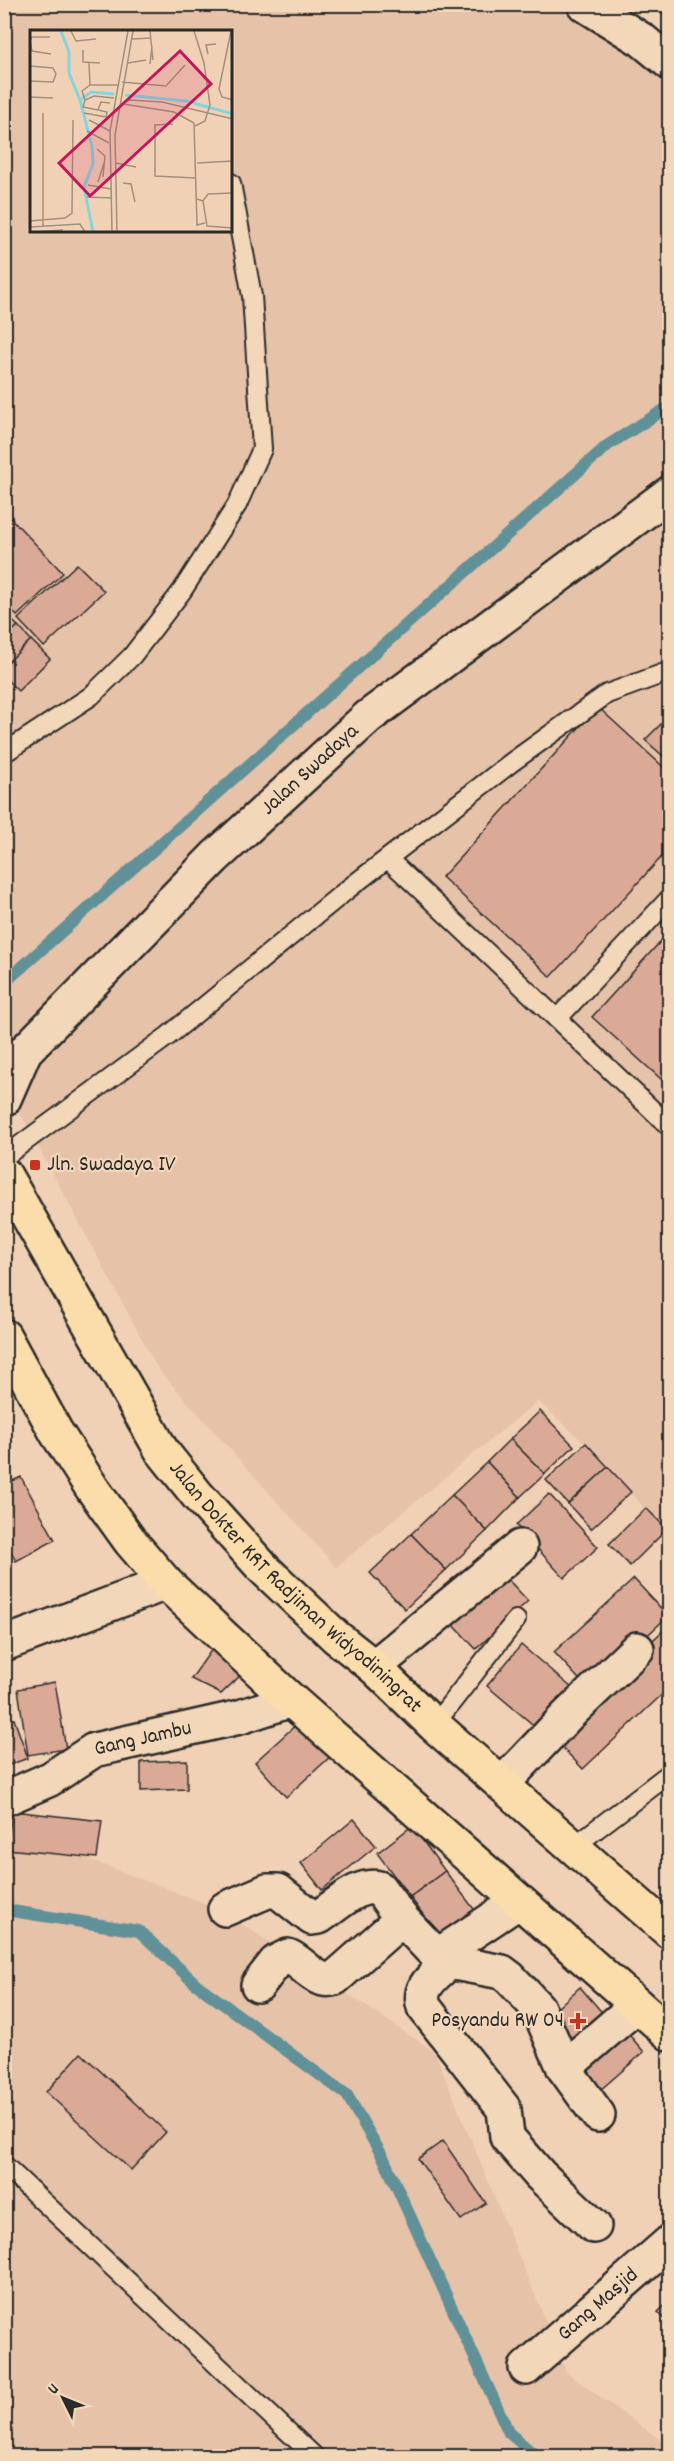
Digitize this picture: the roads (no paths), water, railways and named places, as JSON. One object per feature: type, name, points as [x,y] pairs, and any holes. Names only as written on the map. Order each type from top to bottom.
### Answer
[{"type":"main road","name":"Jalan Dokter KRT Radjiman Widyodiningrat","points":[[4,1174],[162,1451],[198,1496],[263,1568],[336,1637],[374,1667],[434,1725],[669,1932]]},
{"type":"main road","points":[[4,1336],[56,1432],[92,1488],[130,1541],[166,1583],[291,1700],[669,2034]]},
{"type":"street","points":[[584,4],[642,40],[669,63]]},
{"type":"street","name":"Jalan Swadaya","points":[[4,1100],[25,1051],[215,857],[359,724],[669,492]]},
{"type":"street","points":[[374,1667],[520,1547]]},
{"type":"street","points":[[4,1644],[166,1583]]},
{"type":"street","points":[[502,1784],[567,1716],[637,1649]]},
{"type":"street","name":"Gang Jambu","points":[[4,1799],[50,1779],[94,1750],[240,1717],[291,1700]]},
{"type":"street","points":[[225,1909],[267,1892],[278,1891],[312,1918],[319,1917],[360,1890],[370,1886],[379,1888],[402,1919],[443,1959],[502,1972],[510,1978],[538,2008],[564,2068],[598,2115]]},
{"type":"street","points":[[518,1902],[443,1959],[423,1988],[421,1998],[423,2007],[504,2109],[507,2136],[540,2175],[594,2226]]},
{"type":"street","points":[[258,1985],[276,1962],[288,1956],[299,1960],[318,1979],[327,1981],[334,1978],[402,1919]]},
{"type":"street","points":[[564,2068],[637,2005]]},
{"type":"street","name":"Gang Masjid","points":[[526,2368],[669,2242]]},
{"type":"lane","points":[[4,753],[91,696],[132,656],[182,591],[237,505],[262,449],[252,297],[232,188]]},
{"type":"lane","points":[[4,1157],[168,1036],[339,896],[512,762],[607,694],[669,670]]},
{"type":"lane","points":[[388,859],[669,1127]]},
{"type":"lane","points":[[557,1019],[669,898]]},
{"type":"lane","points":[[434,1725],[516,1620]]},
{"type":"lane","points":[[573,1847],[669,1773]]},
{"type":"lane","points":[[4,2165],[314,2457]]},
{"type":"waterway","points":[[4,983],[608,445],[670,406]]},
{"type":"waterway","points":[[4,1906],[12,1911],[139,1931],[196,1984],[347,2095],[384,2159],[509,2433],[536,2456]]},
{"type":"place","name":"Jln. Swadaya IV","points":[[35,1165]]},
{"type":"place","name":"Posyandu RW 04","points":[[578,2021]]}]
